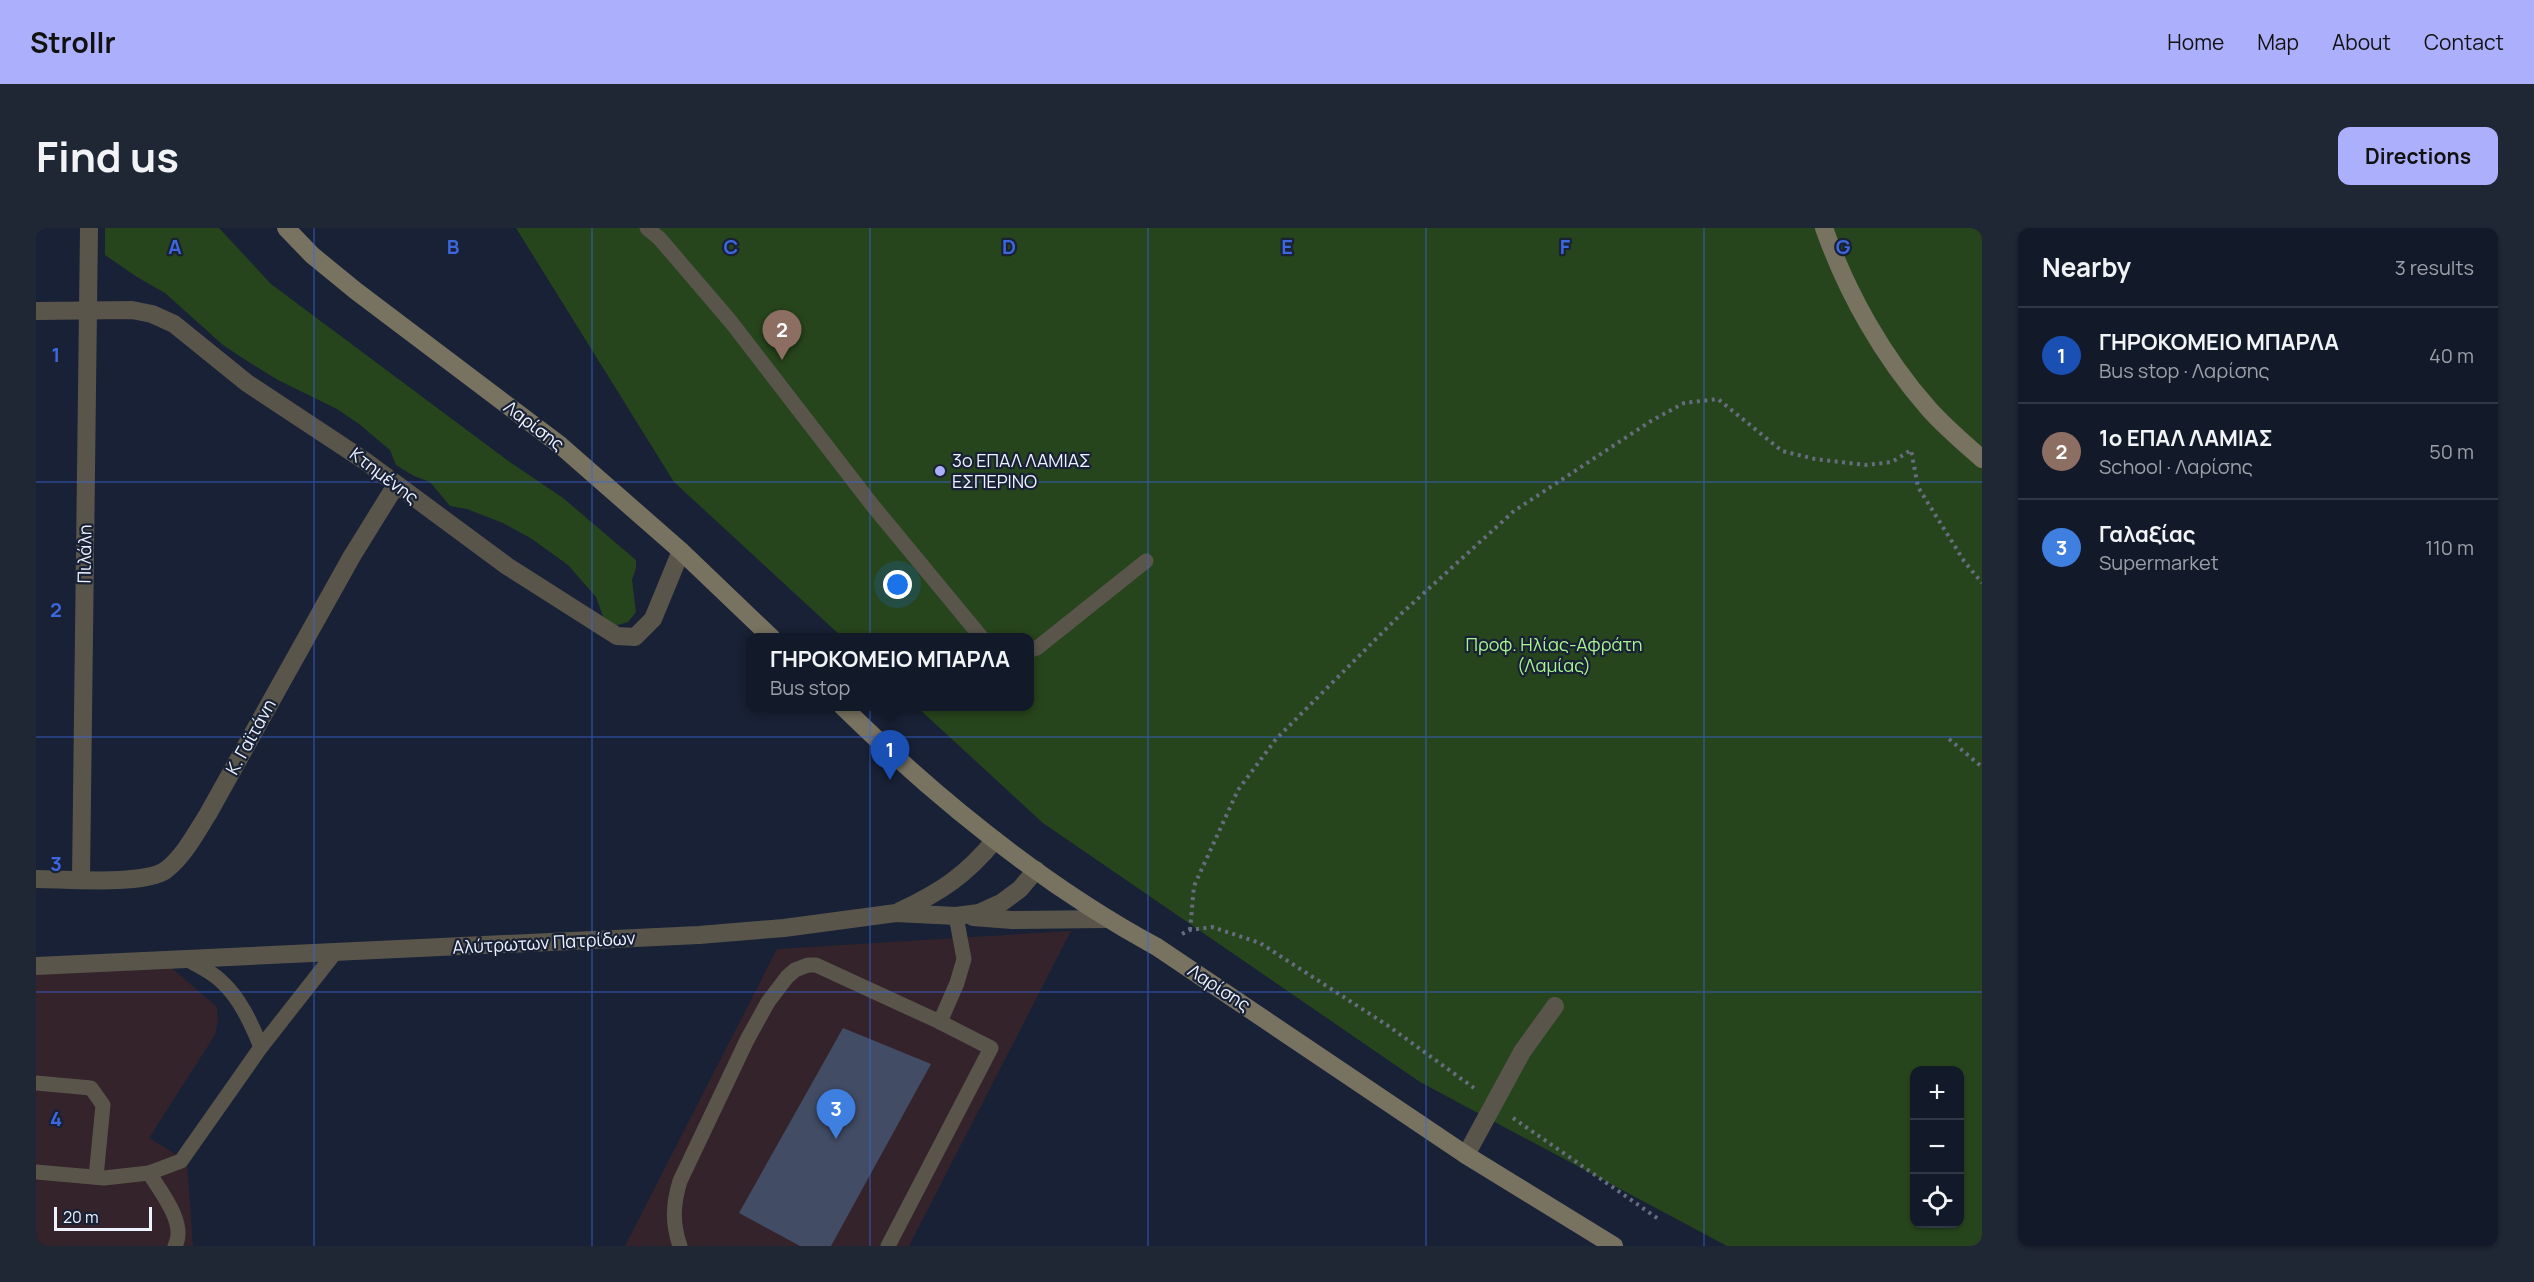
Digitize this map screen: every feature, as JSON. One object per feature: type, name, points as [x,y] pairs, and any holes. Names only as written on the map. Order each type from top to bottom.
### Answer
[{"type":"main road","name":"Λαρίσης","points":[[286,228],[312,255],[356,291],[560,445],[681,551],[767,633]]},
{"type":"main road","points":[[1824,228],[1839,266],[1857,301],[1903,377],[1930,410],[1982,459]]},
{"type":"main road","name":"Λαρίσης","points":[[847,711],[903,766],[995,840],[1106,919],[1158,947],[1466,1155],[1614,1246]]},
{"type":"street","name":"Πιλάλη","points":[[81,879],[89,228]]},
{"type":"street","name":"Κτημένης","points":[[36,311],[132,310],[152,314],[174,324],[247,383],[365,461],[507,566],[617,636],[635,637],[653,619],[681,551]]},
{"type":"street","name":"Κ. Γαϊτάνη","points":[[36,879],[144,879],[165,870],[184,850],[208,814],[352,556],[396,485]]},
{"type":"street","points":[[896,913],[932,896],[957,880],[977,863],[995,840]]},
{"type":"street","name":"Αλύτρωτων Πατρίδων","points":[[36,966],[334,954],[699,935],[784,928],[896,913],[956,916],[979,913],[1001,903],[1020,890],[1036,870]]},
{"type":"street","points":[[956,916],[1012,920],[1106,919]]},
{"type":"street","points":[[1466,1155],[1522,1052],[1555,1006]]},
{"type":"lane","points":[[647,228],[661,233],[873,506],[978,633]]},
{"type":"lane","points":[[1034,649],[1146,561]]},
{"type":"lane","points":[[940,1022],[957,983],[964,959],[956,916]]},
{"type":"lane","points":[[36,1172],[96,1177],[149,1173],[181,1161],[261,1047],[334,954]]},
{"type":"lane","points":[[188,960],[219,979],[231,991],[246,1013],[261,1047]]},
{"type":"lane","points":[[680,1246],[673,1218],[675,1197],[680,1181],[759,1017],[787,977],[795,970],[808,965],[816,965],[991,1048],[888,1246]]},
{"type":"lane","points":[[36,1083],[91,1088],[103,1105],[96,1177]]},
{"type":"lane","points":[[149,1173],[169,1205],[178,1228],[175,1246]]},
{"type":"path","points":[[1190,930],[1194,886],[1238,790],[1276,739],[1402,613],[1514,512],[1651,421],[1684,403],[1718,399],[1782,451],[1815,459],[1866,465],[1892,462],[1911,450],[1918,487],[1964,561],[1982,583]]},
{"type":"path","points":[[1949,739],[1982,767]]},
{"type":"path","points":[[1158,947],[1190,930],[1212,927],[1260,943],[1446,1066],[1494,1105],[1660,1220]]},
{"type":"shaded area","points":[[1071,931],[909,1246],[625,1246],[777,949]]},
{"type":"shaded area","points":[[167,964],[217,1007],[218,1021],[215,1035],[149,1138],[187,1161],[193,1246],[36,1246],[36,970]]},
{"type":"green space","points":[[105,228],[219,228],[271,284],[507,460],[563,498],[636,560],[632,580],[636,612],[628,622],[615,626],[604,619],[596,597],[568,565],[532,539],[503,523],[467,509],[450,506],[430,482],[396,465],[390,450],[359,424],[337,409],[278,380],[223,345],[165,293],[105,255]]},
{"type":"green space","name":"Προφ. Ηλίας-Αφράτη (Λαμίας)","points":[[516,228],[1982,228],[1982,1246],[1727,1246],[1420,1082],[1043,823],[921,711],[1034,711],[1034,633],[838,633],[674,482]]},
{"type":"building","points":[[843,1028],[931,1064],[831,1246],[800,1246],[739,1213]]},
{"type":"place","name":"1ο ΕΠΑΛ ΛΑΜΙΑΣ","points":[[782,360]]},
{"type":"place","name":"3ο ΕΠΑΛ ΛΑΜΙΑΣ ΕΣΠΕΡΙΝΟ","points":[[940,471]]},
{"type":"place","name":"ΓΗΡΟΚΟΜΕΙΟ ΜΠΑΡΛΑ","points":[[890,780]]},
{"type":"place","name":"Γαλαξίας","points":[[836,1139]]}]
